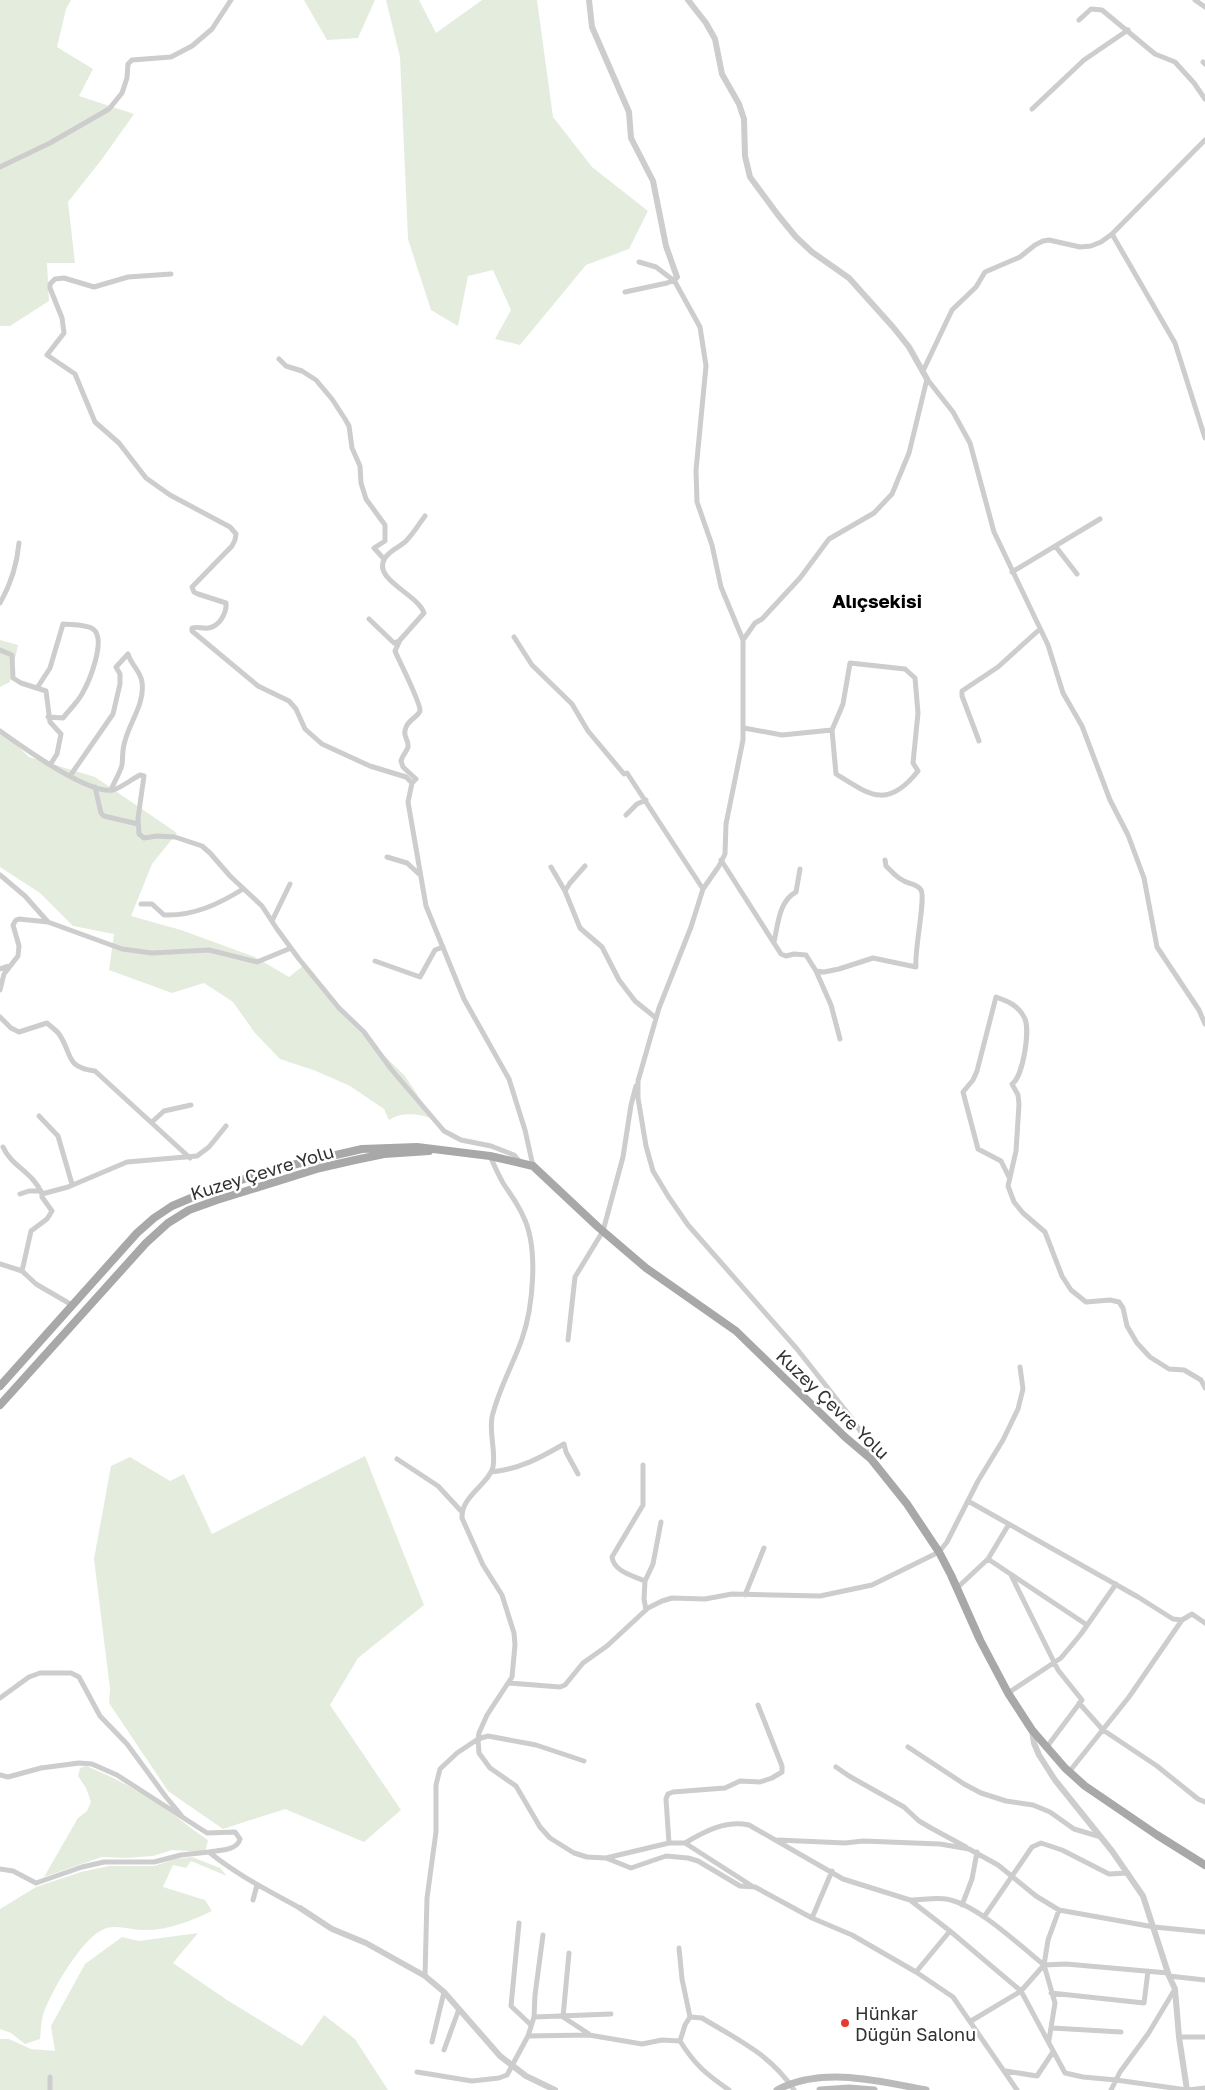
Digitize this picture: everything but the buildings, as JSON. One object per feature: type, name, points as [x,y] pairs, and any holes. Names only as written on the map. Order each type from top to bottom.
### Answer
[{"type":"main road","name":"Kuzey Çevre Yolu","points":[[0,1386],[137,1233],[160,1214],[190,1198],[217,1187],[288,1166],[335,1154],[386,1147],[417,1147],[490,1156],[533,1166],[603,1231],[673,1289],[736,1331],[845,1437],[871,1458],[907,1504],[939,1552],[980,1640],[1008,1693],[1046,1748],[1085,1786],[1156,1835],[1205,1865]]},
{"type":"main road","name":"Kuzey Çevre Yolu","points":[[0,1405],[146,1243],[168,1223],[189,1210],[320,1168],[384,1154],[419,1153],[434,1150]]},
{"type":"main road","points":[[778,2090],[792,2087],[808,2080],[852,2078],[926,2090]]},
{"type":"main road","points":[[820,2090],[874,2090]]},
{"type":"street","points":[[0,167],[50,143],[109,109],[122,93],[128,78],[128,64],[132,60],[171,57],[192,46],[212,29],[231,0]]},
{"type":"street","points":[[589,0],[592,27],[629,112],[631,138],[654,181],[666,246],[677,277],[667,283],[625,292]]},
{"type":"street","points":[[688,0],[706,23],[715,39],[722,74],[739,104],[744,119],[745,156],[750,177],[796,236],[812,252],[849,278],[887,320],[909,347],[927,379],[953,412],[970,443],[994,532],[1048,645],[1063,693],[1082,726],[1110,800],[1128,835],[1144,878],[1157,947],[1199,1010],[1205,1024]]},
{"type":"street","points":[[1195,0],[1205,7]]},
{"type":"street","points":[[1079,20],[1091,9],[1102,10],[1155,54],[1175,62],[1205,99]]},
{"type":"street","points":[[1032,109],[1084,60],[1128,30]]},
{"type":"street","points":[[923,371],[952,310],[976,287],[985,272],[1020,257],[1043,241],[1049,240],[1080,247],[1091,246],[1101,242],[1112,234],[1205,140]]},
{"type":"street","points":[[1112,234],[1175,343],[1205,438]]},
{"type":"street","points":[[568,1340],[575,1277],[603,1231],[623,1157],[631,1105],[656,1018],[691,927],[703,889],[724,854],[726,824],[744,728],[743,640],[721,587],[712,545],[697,502],[696,470],[706,366],[700,327],[673,280],[656,267],[639,262]]},
{"type":"street","points":[[171,274],[128,277],[94,286],[64,278],[54,279],[50,284],[50,288],[62,318],[64,333],[47,354],[50,358],[75,374],[95,422],[119,443],[146,478],[170,495],[230,527],[236,534],[232,546],[192,587],[194,592],[198,594],[226,603],[225,612],[216,625],[208,628],[195,627],[192,628],[192,631],[258,686],[289,701],[296,709],[306,729],[322,744],[370,766],[406,777],[412,783]]},
{"type":"street","points":[[279,359],[286,366],[302,371],[316,380],[332,399],[348,424],[352,448],[361,469],[366,499],[386,529],[385,541],[374,548],[384,559]]},
{"type":"street","points":[[743,640],[755,623],[762,619],[800,578],[829,539],[874,512],[892,494],[909,452],[927,379]]},
{"type":"street","points":[[425,516],[407,540],[389,553],[384,559],[382,566],[386,574],[399,588],[420,604],[424,614],[399,642],[395,651],[404,671],[410,679],[412,690],[420,705],[419,711],[404,732],[408,748],[401,761],[404,767],[416,779],[412,783],[408,802],[426,906],[464,999],[509,1079],[525,1130],[533,1166]]},
{"type":"street","points":[[1012,572],[1100,519]]},
{"type":"street","points":[[0,603],[9,587],[17,556],[18,543]]},
{"type":"street","points":[[1056,547],[1076,574]]},
{"type":"street","points":[[369,619],[394,643],[399,642]]},
{"type":"street","points":[[36,688],[50,668],[63,624],[88,626],[94,630],[97,634],[98,642],[96,656],[82,694],[63,718],[48,717]]},
{"type":"street","points":[[979,741],[962,696],[962,691],[998,667],[1040,629]]},
{"type":"street","points":[[514,637],[532,665],[572,704],[588,731],[614,764],[624,774],[627,773],[703,889]]},
{"type":"street","points":[[0,650],[12,655],[13,678],[46,691],[48,717],[61,734],[57,754],[50,765]]},
{"type":"street","points":[[70,776],[112,714],[120,684],[120,674],[116,667],[128,654],[129,659],[138,670],[142,682],[142,693],[139,706],[125,741],[122,765],[111,790]]},
{"type":"street","points":[[850,663],[905,669],[915,678],[918,713],[913,763],[918,772],[908,784],[885,797],[872,795],[836,774],[832,730],[843,704],[850,663]]},
{"type":"street","points":[[744,728],[782,735],[832,730]]},
{"type":"street","points":[[0,731],[50,765],[70,776],[104,790],[111,790],[140,775],[144,776],[138,824],[139,834],[144,838],[156,836],[176,837],[202,846],[262,906],[291,948],[339,1008],[364,1032],[444,1131],[461,1140],[491,1146],[514,1155],[520,1162]]},
{"type":"street","points":[[95,787],[101,813],[104,816],[138,824]]},
{"type":"street","points":[[626,815],[637,804],[646,800]]},
{"type":"street","points":[[387,857],[407,863],[420,874]]},
{"type":"street","points":[[721,860],[784,956],[806,955],[816,971],[831,1006],[840,1039]]},
{"type":"street","points":[[816,971],[824,972],[839,969],[873,958],[916,967],[915,960],[923,898],[922,891],[916,885],[902,881],[886,866],[885,860]]},
{"type":"street","points":[[565,891],[586,866]]},
{"type":"street","points":[[551,867],[565,891],[580,928],[602,947],[619,980],[635,1001],[656,1018]]},
{"type":"street","points":[[774,942],[783,904],[788,897],[796,892],[800,869]]},
{"type":"street","points":[[0,876],[25,896],[48,922]]},
{"type":"street","points":[[272,921],[290,884]]},
{"type":"street","points":[[141,904],[152,904],[164,916],[184,915],[211,906],[244,889]]},
{"type":"street","points":[[0,990],[4,974],[18,956],[19,951],[13,924],[19,919],[48,922],[122,949],[152,953],[187,949],[209,950],[257,962],[291,948]]},
{"type":"street","points":[[374,961],[420,977],[435,950],[443,946]]},
{"type":"street","points":[[0,969],[11,965]]},
{"type":"street","points":[[1009,1177],[1001,1161],[978,1149],[963,1092],[978,1071],[996,997],[1013,1003],[1025,1018],[1027,1034],[1017,1081],[1012,1084],[1018,1095],[1019,1104],[1016,1151],[1008,1186],[1014,1202],[1023,1214],[1045,1232],[1062,1276],[1071,1290],[1086,1302],[1110,1300],[1119,1302],[1123,1308],[1126,1326],[1137,1343],[1150,1357],[1169,1370],[1184,1370],[1193,1375],[1201,1380],[1205,1388]]},
{"type":"street","points":[[0,1017],[11,1028],[19,1032],[48,1023],[59,1035],[71,1062],[84,1070],[95,1071],[190,1158]]},
{"type":"street","points":[[638,1081],[638,1098],[646,1146],[653,1171],[668,1196],[688,1225],[797,1349],[853,1420],[862,1434],[871,1458]]},
{"type":"street","points":[[152,1122],[164,1111],[192,1105]]},
{"type":"street","points":[[39,1116],[58,1136],[72,1184]]},
{"type":"street","points":[[20,1194],[29,1191],[42,1193],[68,1187],[127,1162],[197,1156],[209,1147],[226,1126]]},
{"type":"street","points":[[3,1147],[6,1155],[33,1178],[42,1193],[42,1197],[52,1211],[48,1219],[31,1231],[22,1271]]},
{"type":"street","points":[[490,1156],[524,1217],[529,1232],[532,1291],[527,1322],[519,1346],[500,1389],[492,1419],[493,1461],[491,1472],[475,1490],[462,1512],[462,1518],[474,1549],[497,1585],[506,1607],[515,1645],[514,1666],[509,1683],[487,1715],[478,1739],[479,1753],[490,1768],[516,1786],[540,1827],[550,1838],[574,1853],[583,1856],[606,1858],[631,1868],[666,1856],[688,1858],[698,1861],[740,1886],[755,1887]]},
{"type":"street","points":[[0,1264],[22,1271],[36,1284],[72,1305]]},
{"type":"street","points":[[509,1683],[560,1687],[565,1685],[583,1663],[608,1646],[646,1610],[653,1605],[672,1598],[692,1600],[732,1594],[820,1596],[872,1585],[939,1552],[947,1542],[1018,1409],[1023,1389],[1020,1367]]},
{"type":"street","points":[[491,1472],[504,1471],[537,1461],[564,1444],[566,1452],[578,1474]]},
{"type":"street","points":[[397,1460],[438,1486],[462,1512]]},
{"type":"street","points":[[643,1465],[643,1505],[612,1557],[613,1562],[625,1573],[645,1581]]},
{"type":"street","points":[[968,1501],[1173,1618],[1182,1620]]},
{"type":"street","points":[[646,1610],[644,1598],[645,1581],[653,1564],[661,1522]]},
{"type":"street","points":[[957,1588],[988,1559],[1009,1524]]},
{"type":"street","points":[[745,1595],[764,1548]]},
{"type":"street","points":[[988,1559],[1087,1625]]},
{"type":"street","points":[[1011,1575],[1055,1664],[1082,1700],[1046,1748]]},
{"type":"street","points":[[1008,1693],[1055,1664],[1087,1625],[1116,1584]]},
{"type":"street","points":[[1069,1772],[1159,1656],[1182,1620],[1192,1614],[1205,1623]]},
{"type":"street","points":[[0,1698],[29,1676],[40,1673],[71,1673],[79,1677],[100,1716],[127,1744],[166,1797],[187,1820]]},
{"type":"street","points":[[1080,1703],[1103,1730],[1157,1766],[1198,1799],[1205,1802]]},
{"type":"street","points":[[668,1843],[666,1799],[668,1794],[725,1788],[740,1781],[760,1782],[782,1772],[782,1766],[758,1705]]},
{"type":"street","points":[[1032,1730],[1034,1743],[1039,1755],[1055,1780],[1101,1837],[1143,1896],[1168,1975],[1176,1989],[1179,2037],[1187,2090]]},
{"type":"street","points":[[425,1976],[427,1898],[436,1832],[436,1785],[440,1769],[457,1752],[478,1739],[488,1736],[527,1743],[584,1761]]},
{"type":"street","points":[[908,1747],[981,1793],[1006,1801],[1033,1805],[1050,1812],[1074,1828],[1101,1837]]},
{"type":"street","points":[[0,1775],[8,1777],[41,1768],[79,1763],[92,1764],[117,1775],[207,1833],[230,1832],[238,1835],[240,1839],[235,1847],[209,1852],[181,1854],[154,1862],[104,1862],[82,1867],[36,1883],[13,1871],[0,1868]]},
{"type":"street","points":[[836,1767],[904,1807],[919,1821],[977,1852],[1036,1896],[1059,1910],[1154,1927],[1205,1932]]},
{"type":"street","points":[[606,1858],[668,1843],[685,1843],[711,1829],[740,1823],[750,1825],[843,1879],[910,1900],[946,1899],[962,1905],[984,1917],[1044,1966]]},
{"type":"street","points":[[777,1840],[940,1844],[969,1848]]},
{"type":"street","points":[[685,1843],[755,1887],[812,1918],[852,1935],[953,1996],[1006,2071],[1017,2090]]},
{"type":"street","points":[[984,1917],[1032,1847],[1041,1843],[1067,1852],[1109,1874],[1128,1873]]},
{"type":"street","points":[[209,1852],[257,1885],[300,1908],[332,1929],[366,1942],[425,1976],[444,1992],[486,2043],[511,2065],[526,2076],[555,2090]]},
{"type":"street","points":[[962,1905],[972,1879],[977,1852]]},
{"type":"street","points":[[812,1918],[832,1871]]},
{"type":"street","points":[[253,1900],[257,1885]]},
{"type":"street","points":[[910,1900],[1021,1991],[1065,2073],[1187,2090],[1205,2088]]},
{"type":"street","points":[[1048,2041],[1052,2028],[1055,2003],[1044,1966],[1048,1940],[1059,1910]]},
{"type":"street","points":[[519,1923],[511,2006],[531,2025]]},
{"type":"street","points":[[916,1972],[950,1932]]},
{"type":"street","points":[[416,2072],[472,2081],[499,2078],[507,2074],[528,2036],[534,2017],[543,1935]]},
{"type":"street","points":[[679,1948],[682,1979],[690,2017],[685,2025],[680,2041],[692,2061],[702,2071],[730,2090]]},
{"type":"street","points":[[562,2017],[569,1952]]},
{"type":"street","points":[[971,2021],[1021,1991],[1044,1966],[1066,1964],[1148,1971],[1205,1980]]},
{"type":"street","points":[[1051,1993],[1144,2003],[1148,1971]]},
{"type":"street","points":[[1111,2090],[1176,1989]]},
{"type":"street","points":[[432,2042],[444,1992]]},
{"type":"street","points":[[444,2050],[459,2009]]},
{"type":"street","points":[[534,2017],[611,2014]]},
{"type":"street","points":[[562,2017],[589,2035]]},
{"type":"street","points":[[690,2017],[702,2018],[764,2056],[782,2073],[792,2087]]},
{"type":"street","points":[[1052,2028],[1121,2032]]},
{"type":"street","points":[[528,2036],[589,2035],[642,2044],[662,2040],[680,2041]]},
{"type":"street","points":[[1179,2037],[1205,2037]]},
{"type":"street","points":[[1006,2071],[1037,2076],[1053,2052]]},
{"type":"street","points":[[50,2077],[50,2090]]},
{"type":"green space","points":[[0,0],[71,0],[66,9],[57,47],[93,69],[79,96],[134,114],[68,202],[75,263],[47,263],[49,301],[10,326],[0,326]]},
{"type":"green space","points":[[304,0],[375,0],[358,38],[327,40]]},
{"type":"green space","points":[[386,0],[419,0],[436,33],[482,0],[537,0],[553,117],[592,167],[648,211],[629,249],[586,265],[520,345],[495,339],[511,310],[493,270],[468,276],[458,326],[431,310],[408,239],[400,57]]},
{"type":"green space","points":[[0,640],[18,645],[10,682],[0,687]]},
{"type":"green space","points":[[0,729],[29,757],[95,777],[177,833],[152,864],[131,916],[181,930],[255,957],[289,977],[303,966],[342,1014],[405,1076],[434,1120],[411,1114],[394,1117],[389,1120],[384,1109],[350,1086],[316,1071],[280,1059],[255,1033],[233,1002],[204,983],[172,993],[109,970],[114,934],[73,926],[40,893],[0,867]]},
{"type":"green space","points":[[365,1456],[424,1605],[358,1658],[330,1705],[401,1810],[364,1842],[285,1809],[223,1829],[168,1791],[109,1703],[110,1689],[94,1559],[111,1466],[130,1457],[170,1481],[184,1474],[212,1534]]},
{"type":"green space","points":[[86,1766],[133,1788],[177,1817],[208,1840],[205,1852],[172,1850],[153,1856],[102,1857],[44,1877],[78,1818],[87,1811],[91,1802],[86,1788],[78,1776],[80,1768]]},
{"type":"green space","points":[[192,1857],[220,1868],[227,1876],[191,1861],[186,1868],[173,1865],[163,1887],[205,1900],[212,1911],[187,1922],[161,1929],[142,1930],[114,1927],[104,1929],[95,1934],[77,1953],[54,1991],[44,2012],[40,2039],[25,2044],[11,2033],[0,2029],[0,1909],[36,1887],[81,1872],[109,1866],[154,1866],[175,1859]]},
{"type":"green space","points":[[198,1933],[173,1963],[227,2000],[302,2046],[324,2015],[355,2039],[388,2090],[0,2090],[0,2039],[9,2039],[31,2049],[55,2051],[51,2026],[85,1964],[122,1937],[139,1941]]},
{"type":"place","name":"Hünkar Düğün Salonu","points":[[845,2023]]},
{"type":"district","name":"Alıçsekisi","points":[[877,600]]}]
